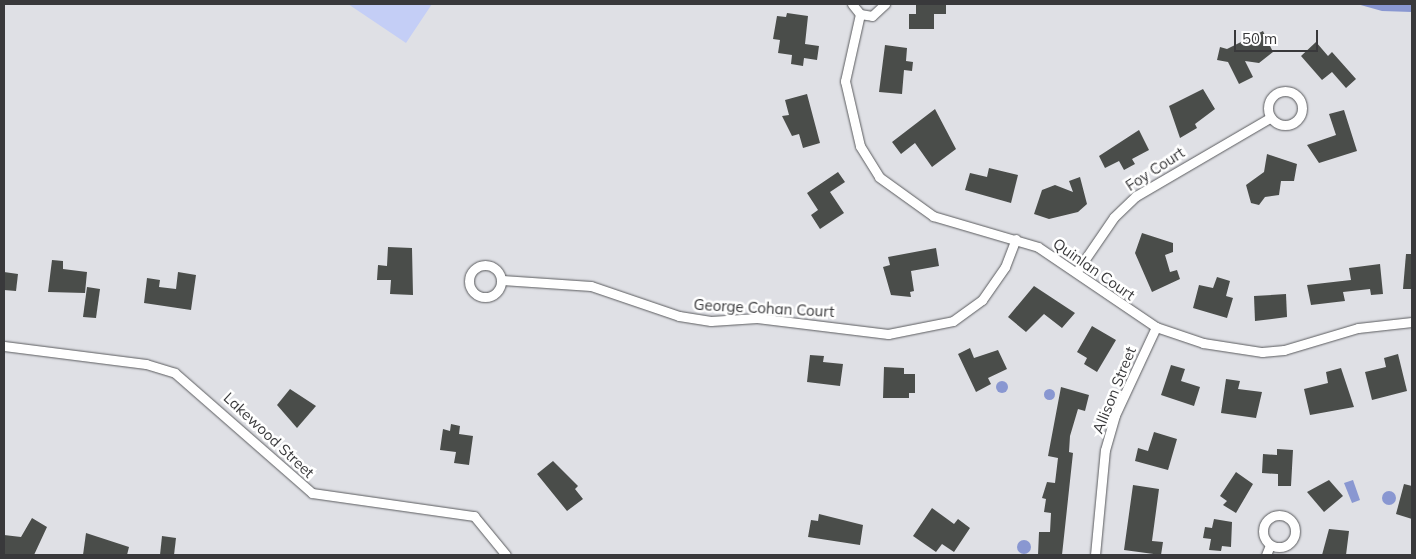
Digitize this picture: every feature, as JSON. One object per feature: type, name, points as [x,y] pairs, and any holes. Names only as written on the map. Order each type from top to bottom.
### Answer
[{"type":"street","points":[[852,4],[860,14],[877,14],[885,4]]},
{"type":"street","name":"Quinlan Court","points":[[860,14],[848,58],[847,99],[860,146],[879,177],[933,216],[1016,239],[1077,271],[1156,327],[1203,343],[1262,352],[1307,346],[1381,323],[1412,322]]},
{"type":"street","name":"Foy Court","points":[[1077,271],[1114,217],[1136,196],[1271,117]]},
{"type":"street","name":"George Cohan Court","points":[[502,280],[591,286],[661,311],[711,321],[757,318],[888,334],[953,321],[982,300],[1005,267],[1016,239]]},
{"type":"street","name":"Allison Street","points":[[1095,555],[1105,450],[1115,415],[1156,327]]},
{"type":"street","name":"Lakewood Street","points":[[4,346],[146,364],[175,373],[312,493],[474,516],[506,555]]},
{"type":"street","points":[[1266,555],[1270,545]]},
{"type":"shaded area","points":[[348,4],[432,4],[406,43]]},
{"type":"shaded area","points":[[1357,4],[1412,4],[1412,12],[1382,11]]},
{"type":"shaded area","points":[[1000,381],[1004,381],[1008,387],[1004,393],[1000,393],[996,389],[996,385]]},
{"type":"shaded area","points":[[1049,388],[1055,394],[1049,400],[1043,394]]},
{"type":"shaded area","points":[[1353,480],[1360,500],[1352,503],[1344,483]]},
{"type":"shaded area","points":[[1386,491],[1392,491],[1396,498],[1392,505],[1386,505],[1382,501],[1382,495]]},
{"type":"shaded area","points":[[1024,540],[1029,542],[1031,547],[1029,552],[1024,554],[1019,552],[1017,547],[1019,542]]},
{"type":"building","points":[[916,4],[946,4],[946,14],[934,14],[934,29],[909,29],[909,14],[916,14]]},
{"type":"building","points":[[787,13],[808,16],[805,44],[819,46],[817,60],[804,58],[803,66],[791,64],[792,55],[778,53],[780,40],[773,39],[777,16],[786,17]]},
{"type":"building","points":[[1263,31],[1273,52],[1259,63],[1245,61],[1253,77],[1239,84],[1228,62],[1217,60],[1220,47],[1227,49]]},
{"type":"building","points":[[1316,42],[1328,56],[1332,52],[1356,79],[1346,88],[1332,72],[1322,80],[1301,56]]},
{"type":"building","points":[[885,45],[907,48],[906,61],[913,62],[912,71],[904,70],[902,94],[879,92]]},
{"type":"building","points":[[1203,89],[1215,109],[1195,124],[1197,128],[1180,138],[1169,106]]},
{"type":"building","points":[[807,94],[820,143],[803,148],[799,134],[792,136],[782,116],[789,115],[785,100]]},
{"type":"building","points":[[935,109],[956,149],[932,167],[915,143],[901,154],[892,142]]},
{"type":"building","points":[[1344,110],[1357,151],[1319,163],[1307,145],[1336,135],[1329,114]]},
{"type":"building","points":[[1139,130],[1149,150],[1132,159],[1135,164],[1124,170],[1119,161],[1105,168],[1099,156]]},
{"type":"building","points":[[1267,154],[1297,164],[1294,181],[1281,181],[1279,195],[1265,197],[1259,205],[1251,203],[1246,185],[1264,172]]},
{"type":"building","points":[[989,168],[1018,175],[1011,203],[965,190],[970,173],[987,177]]},
{"type":"building","points":[[838,172],[845,182],[830,192],[844,213],[820,229],[811,215],[818,210],[807,193]]},
{"type":"building","points":[[1080,177],[1087,204],[1078,212],[1049,219],[1034,214],[1042,190],[1055,185],[1073,192],[1069,181]]},
{"type":"building","points":[[1142,233],[1173,243],[1173,252],[1165,255],[1170,272],[1177,270],[1180,279],[1152,292],[1135,253]]},
{"type":"building","points":[[388,247],[412,248],[413,295],[390,294],[391,280],[377,280],[378,265],[387,266]]},
{"type":"building","points":[[936,248],[939,266],[911,271],[914,291],[910,292],[911,297],[891,295],[883,267],[890,265],[888,257]]},
{"type":"building","points":[[1406,254],[1412,254],[1412,289],[1403,289]]},
{"type":"building","points":[[52,260],[63,261],[63,269],[87,272],[85,293],[48,292]]},
{"type":"building","points":[[1380,264],[1383,294],[1371,295],[1370,289],[1343,292],[1345,301],[1311,305],[1307,285],[1351,280],[1349,268]]},
{"type":"building","points":[[4,272],[18,274],[16,291],[4,290]]},
{"type":"building","points":[[178,272],[196,275],[191,310],[144,303],[147,278],[160,280],[159,287],[176,289]]},
{"type":"building","points":[[1217,277],[1230,281],[1226,296],[1233,298],[1227,318],[1193,308],[1199,285],[1213,288]]},
{"type":"building","points":[[1034,286],[1075,313],[1062,328],[1044,314],[1026,332],[1008,317]]},
{"type":"building","points":[[87,287],[100,289],[96,318],[83,317]]},
{"type":"building","points":[[1286,294],[1287,317],[1255,321],[1254,296]]},
{"type":"building","points":[[1092,326],[1116,340],[1097,372],[1084,364],[1087,358],[1077,352]]},
{"type":"building","points":[[970,348],[974,358],[998,350],[1007,369],[988,378],[991,384],[976,392],[958,354]]},
{"type":"building","points":[[1398,354],[1407,391],[1372,400],[1365,372],[1386,367],[1384,358]]},
{"type":"building","points":[[810,355],[824,356],[823,362],[843,364],[840,386],[807,382]]},
{"type":"building","points":[[1171,365],[1185,369],[1181,381],[1200,387],[1194,406],[1161,395]]},
{"type":"building","points":[[884,367],[904,368],[904,374],[915,374],[915,393],[909,393],[909,398],[883,398]]},
{"type":"building","points":[[1341,368],[1354,407],[1310,415],[1304,389],[1328,383],[1326,372]]},
{"type":"building","points":[[1226,379],[1240,381],[1238,389],[1262,392],[1256,418],[1221,413]]},
{"type":"building","points":[[1061,387],[1089,395],[1085,411],[1078,409],[1070,436],[1069,452],[1073,453],[1062,555],[1038,555],[1039,532],[1050,532],[1051,513],[1044,512],[1046,499],[1042,498],[1047,482],[1055,483],[1058,458],[1048,456]]},
{"type":"building","points":[[290,389],[316,406],[297,428],[277,405]]},
{"type":"building","points":[[451,424],[460,426],[459,434],[473,436],[469,465],[454,463],[456,452],[440,450],[443,429],[450,431]]},
{"type":"building","points":[[1154,432],[1177,439],[1168,470],[1135,461],[1138,448],[1148,451]]},
{"type":"building","points":[[1277,449],[1293,450],[1291,486],[1278,486],[1278,474],[1262,473],[1263,454],[1277,455]]},
{"type":"building","points":[[553,461],[578,486],[575,489],[583,499],[567,511],[537,474]]},
{"type":"building","points":[[1236,472],[1253,484],[1236,513],[1223,505],[1227,501],[1220,496]]},
{"type":"building","points":[[1329,480],[1343,496],[1324,512],[1307,492]]},
{"type":"building","points":[[1404,484],[1412,486],[1412,519],[1396,514]]},
{"type":"building","points":[[1133,485],[1159,489],[1152,541],[1163,542],[1161,555],[1124,550]]},
{"type":"building","points":[[932,508],[954,524],[958,519],[970,528],[954,552],[942,544],[936,552],[913,536]]},
{"type":"building","points":[[819,514],[863,525],[860,545],[808,537],[811,520],[818,521]]},
{"type":"building","points":[[32,518],[47,527],[34,555],[4,555],[4,535],[21,537]]},
{"type":"building","points":[[1214,519],[1232,522],[1231,547],[1222,546],[1221,551],[1209,550],[1211,539],[1203,538],[1205,527],[1212,528]]},
{"type":"building","points":[[1329,529],[1349,531],[1346,555],[1322,555]]},
{"type":"building","points":[[86,533],[129,547],[127,555],[83,555]]},
{"type":"building","points":[[162,536],[176,538],[174,555],[160,555]]}]
